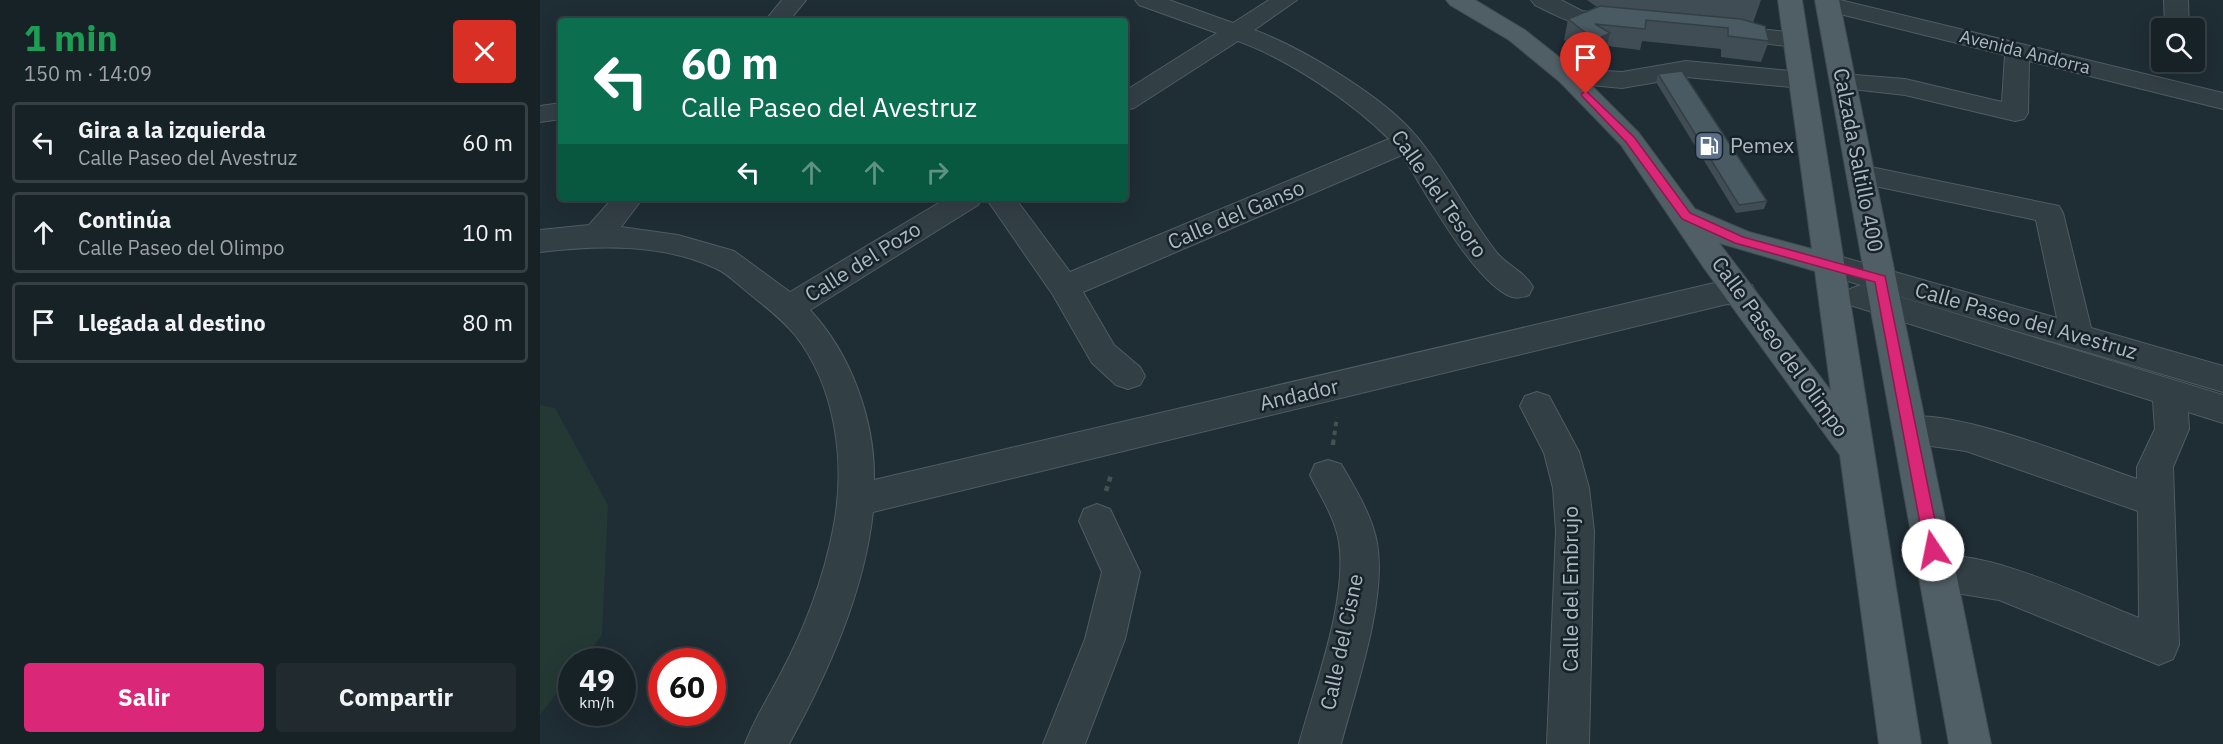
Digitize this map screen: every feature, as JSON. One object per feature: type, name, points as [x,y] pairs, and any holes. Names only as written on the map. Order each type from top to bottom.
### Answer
[{"type":"main road","name":"Calle Paseo del Olimpo","points":[[1458,0],[1517,35],[1569,78],[1630,139],[1686,216],[1714,260],[1741,293],[1854,448]]},
{"type":"main road","name":"Calzada Saltillo 400","points":[[1790,0],[1854,448],[1900,744]]},
{"type":"main road","name":"Calzada Saltillo 400","points":[[1827,2],[1970,744]]},
{"type":"main road","name":"Calle Paseo del Olimpo","points":[[1686,216],[1829,276]]},
{"type":"street","points":[[779,18],[794,0]]},
{"type":"street","name":"Calle del Tesoro","points":[[1147,0],[1258,40],[1327,78],[1374,110],[1407,142],[1488,263],[1518,287]]},
{"type":"street","points":[[1128,100],[1285,0]]},
{"type":"street","points":[[1543,0],[1575,17],[1645,24]]},
{"type":"street","points":[[2176,0],[2177,18]]},
{"type":"street","name":"Avenida Andorra","points":[[1827,2],[2223,100]]},
{"type":"street","points":[[1703,30],[1796,40]]},
{"type":"street","points":[[1843,82],[1905,87],[2015,113],[2017,50]]},
{"type":"street","points":[[1569,78],[1622,80],[1686,69],[1801,80]]},
{"type":"street","points":[[2179,72],[2180,90]]},
{"type":"street","points":[[540,114],[558,111]]},
{"type":"street","name":"Calle del Ganso","points":[[1064,287],[1407,142]]},
{"type":"street","points":[[1860,174],[2049,213],[2077,334]]},
{"type":"street","points":[[597,236],[626,201]]},
{"type":"street","name":"Calle del Pozo","points":[[789,308],[963,201]]},
{"type":"street","points":[[1002,201],[1064,287],[1103,354],[1128,376]]},
{"type":"street","points":[[540,241],[597,236],[664,243],[726,260],[789,308],[815,341],[836,376],[848,412],[855,449],[856,500],[844,560],[830,610],[783,714],[766,744]]},
{"type":"street","name":"Calle Paseo del Avestruz","points":[[1829,276],[2223,409]]},
{"type":"street","name":"Andador","points":[[856,500],[1726,292],[1741,293]]},
{"type":"street","name":"Calle Paseo del Avestruz","points":[[1882,292],[2077,334],[2223,379]]},
{"type":"street","points":[[1937,572],[2000,582],[2159,645],[2155,467],[2172,429],[2169,392]]},
{"type":"street","name":"Calle del Embrujo","points":[[1537,406],[1561,452],[1571,488],[1575,531],[1568,744]]},
{"type":"street","points":[[1910,429],[1966,436],[2155,501]]},
{"type":"street","name":"Calle del Cisne","points":[[1320,744],[1353,610],[1359,572],[1358,543],[1349,513],[1328,475]]},
{"type":"street","points":[[1064,744],[1105,639],[1122,572],[1097,521]]},
{"type":"path","points":[[1328,475],[1339,405],[1333,387]]},
{"type":"path","points":[[1097,521],[1122,437]]},
{"type":"green space","points":[[540,405],[555,408],[608,505],[602,635],[592,648],[558,648],[558,691],[540,715]]},
{"type":"building","points":[[1600,6],[1741,19],[1765,26],[1769,41],[1728,36],[1728,28],[1646,20],[1645,29],[1595,24],[1610,33],[1595,40],[1568,19]]},
{"type":"building","name":"Pemex","points":[[1682,71],[1767,201],[1739,205],[1658,74]]},
{"type":"place","name":"Pemex","points":[[1709,146]]},
{"type":"route","points":[[1586,94],[1630,139],[1686,216],[1740,240],[1880,279],[1933,550]]}]
